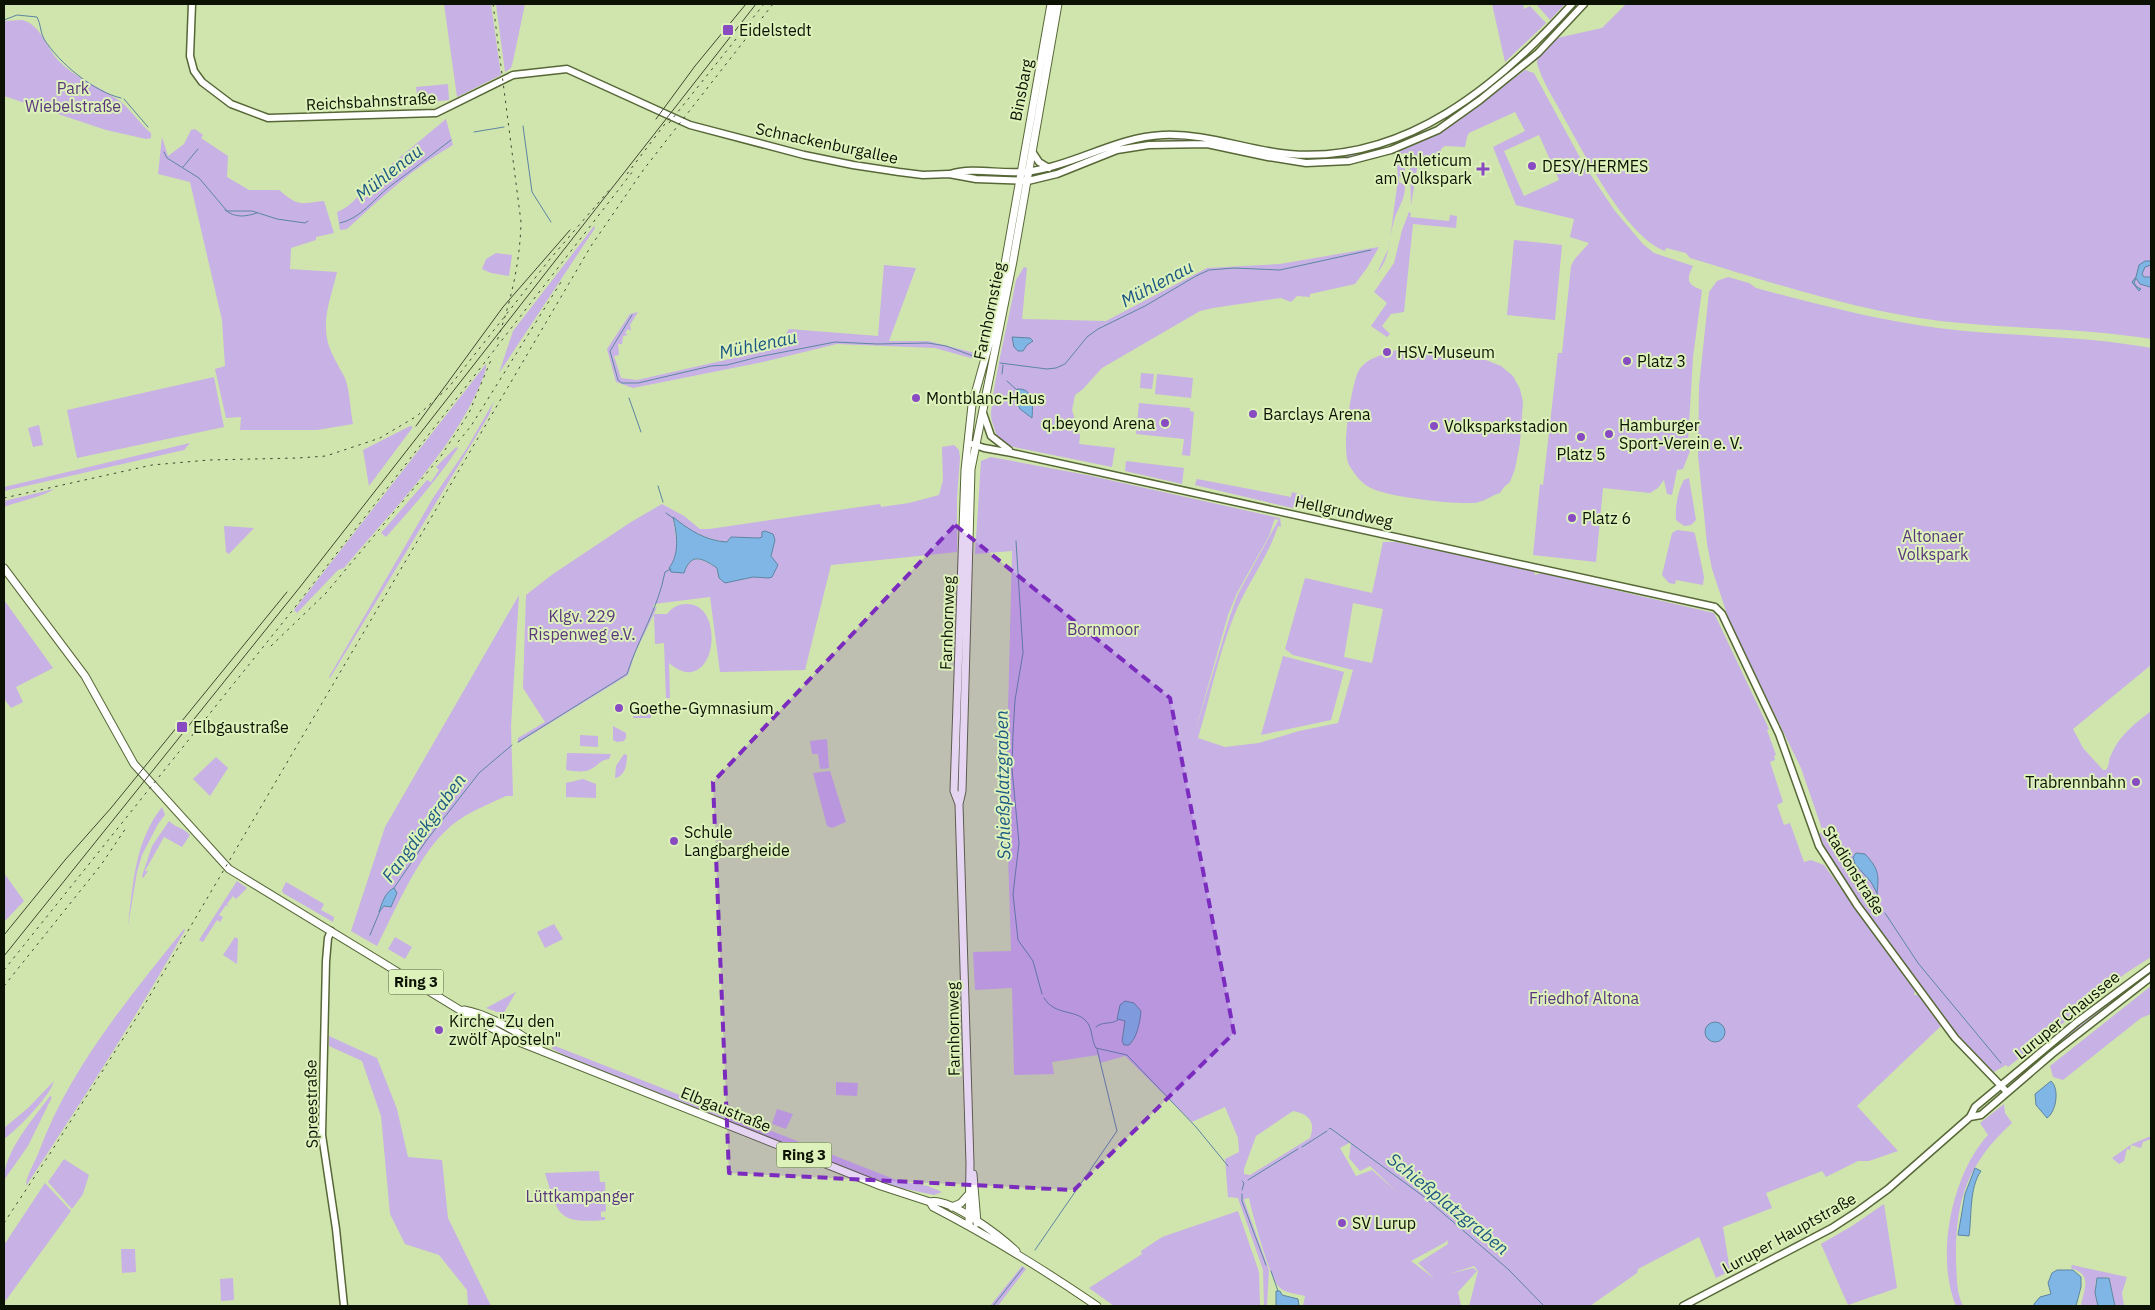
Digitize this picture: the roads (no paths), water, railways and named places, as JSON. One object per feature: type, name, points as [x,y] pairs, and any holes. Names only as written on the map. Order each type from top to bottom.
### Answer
[{"type":"main road","name":"Binsbarg","points":[[1018,181],[1051,4]]},
{"type":"main road","name":"Binsbarg","points":[[1028,181],[1058,4]]},
{"type":"main road","name":"Farnhornstieg","points":[[967,442],[972,405],[994,326],[1018,181]]},
{"type":"main road","name":"Farnhornstieg","points":[[976,445],[1028,181]]},
{"type":"main road","name":"Farnhornweg","points":[[959,804],[954,791],[967,442]]},
{"type":"main road","name":"Farnhornweg","points":[[969,1226],[970,1164],[959,804],[962,785],[970,497],[976,445]]},
{"type":"main road","name":"Elbgaustraße","points":[[4,568],[85,676],[134,764],[170,806],[234,872],[462,1010],[480,1014],[528,1038],[542,1050],[882,1186],[930,1202],[936,1200],[952,1207],[997,1234],[1016,1252],[1097,1306]]},
{"type":"main road","name":"Farnhornweg","points":[[970,1164],[974,1177],[977,1231]]},
{"type":"main road","points":[[952,1207],[961,1203],[970,1193]]},
{"type":"main road","name":"Elbgaustraße","points":[[930,1202],[933,1207],[969,1226],[993,1242],[1016,1252]]},
{"type":"street","name":"Reichsbahnstraße","points":[[192,4],[190,56],[194,71],[202,82],[231,104],[268,118],[436,113],[513,75],[567,69],[639,103],[701,128]]},
{"type":"street","name":"Schnackenburgallee","points":[[949,174],[960,171],[1030,172],[1050,168],[1122,142],[1161,135],[1199,136],[1280,153],[1309,155],[1341,153],[1394,140],[1437,121],[1487,84],[1524,52],[1572,4]]},
{"type":"street","name":"Schnackenburgallee","points":[[701,128],[845,164],[923,175],[949,174],[976,179],[1028,181],[1057,174],[1117,150],[1154,144],[1207,144],[1306,163],[1349,161],[1391,150],[1431,134],[1480,100],[1538,53],[1584,4]]},
{"type":"street","points":[[1033,153],[1039,162],[1050,168]]},
{"type":"street","points":[[983,410],[986,425],[992,436],[1012,452]]},
{"type":"street","name":"Hellgrundweg","points":[[967,442],[1715,607]]},
{"type":"street","name":"Stadionstraße","points":[[1715,607],[1722,614],[1779,734],[1811,828],[1824,854],[1857,905],[1955,1038],[2007,1092]]},
{"type":"street","name":"Spreestraße","points":[[331,931],[328,938],[326,962],[322,1121],[344,1306]]},
{"type":"street","name":"Luruper Chaussee","points":[[2001,1086],[2077,1022],[2151,967]]},
{"type":"street","name":"Luruper Chaussee","points":[[2007,1092],[2052,1054],[2151,977]]},
{"type":"street","name":"Luruper Hauptstraße","points":[[1683,1306],[1832,1228],[1858,1211],[1888,1189],[1970,1117],[1975,1107],[2001,1086]]},
{"type":"street","name":"Luruper Hauptstraße","points":[[1970,1117],[1980,1115],[2007,1092]]},
{"type":"water","points":[[2145,261],[2151,261],[2151,265],[2145,267],[2142,274],[2144,277],[2151,277],[2151,285],[2150,287],[2140,284],[2136,278],[2134,283],[2141,289],[2139,291],[2132,282],[2136,277],[2139,265]]},
{"type":"water","points":[[1012,337],[1030,338],[1033,341],[1023,351],[1018,351],[1014,347]]},
{"type":"water","points":[[1017,389],[1023,389],[1029,394],[1032,403],[1032,418],[1020,409],[1015,398]]},
{"type":"water","points":[[673,517],[698,534],[712,540],[727,542],[731,537],[759,538],[762,537],[762,532],[765,531],[773,534],[775,540],[771,556],[778,565],[772,577],[753,577],[725,583],[719,578],[717,568],[698,559],[690,562],[684,573],[671,572],[669,568],[675,557],[677,544]]},
{"type":"water","points":[[1856,853],[1865,854],[1873,864],[1878,877],[1877,893],[1871,882],[1855,864],[1853,857]]},
{"type":"water","points":[[394,888],[397,893],[391,907],[384,906],[379,912],[386,895]]},
{"type":"water","points":[[1125,1001],[1134,1003],[1141,1011],[1136,1034],[1129,1045],[1124,1045],[1122,1041],[1125,1021],[1117,1019],[1120,1005]]},
{"type":"water","points":[[1715,1022],[1722,1025],[1725,1032],[1722,1039],[1715,1042],[1708,1039],[1705,1032],[1708,1025]]},
{"type":"water","points":[[2051,1081],[2054,1085],[2056,1100],[2053,1111],[2047,1118],[2036,1105],[2035,1094]]},
{"type":"water","points":[[1975,1168],[1981,1171],[1974,1185],[1969,1236],[1958,1235],[1965,1194]]},
{"type":"water","points":[[2057,1270],[2073,1270],[2081,1277],[2081,1287],[2076,1306],[2034,1306],[2040,1297],[2051,1294],[2048,1283],[2052,1273]]},
{"type":"water","points":[[2097,1278],[2109,1278],[2115,1306],[2098,1306],[2095,1293]]},
{"type":"water","points":[[1276,1291],[1280,1291],[1282,1295],[1298,1299],[1299,1306],[1276,1306]]},
{"type":"waterway","name":"Mühlenau","points":[[4,20],[17,15],[37,17],[44,39],[68,67],[100,90],[121,98]]},
{"type":"waterway","name":"Mühlenau","points":[[124,99],[148,127]]},
{"type":"waterway","name":"Mühlenau","points":[[523,126],[532,192],[551,222]]},
{"type":"waterway","name":"Mühlenau","points":[[474,132],[504,127]]},
{"type":"waterway","name":"Mühlenau","points":[[340,223],[360,213],[389,187],[451,140]]},
{"type":"waterway","points":[[183,167],[198,149]]},
{"type":"waterway","name":"Mühlenau","points":[[164,152],[167,158],[199,178],[227,211],[252,211],[277,219],[305,223],[308,221]]},
{"type":"waterway","points":[[225,210],[240,216],[257,213]]},
{"type":"waterway","name":"Mühlenau","points":[[1000,363],[1047,369],[1065,364],[1087,337],[1098,329],[1145,306],[1209,270],[1234,268],[1280,270],[1371,250]]},
{"type":"waterway","name":"Mühlenau","points":[[632,315],[610,351],[618,380],[622,383],[638,383],[711,366],[727,365],[835,342],[877,344],[928,343],[946,346],[976,357]]},
{"type":"waterway","points":[[1002,374],[1003,365]]},
{"type":"waterway","points":[[1007,381],[1017,390]]},
{"type":"waterway","name":"Fangdiekgraben","points":[[629,398],[641,432]]},
{"type":"waterway","name":"Fangdiekgraben","points":[[658,486],[663,502]]},
{"type":"waterway","name":"Fangdiekgraben","points":[[666,513],[673,518]]},
{"type":"waterway","name":"Schießplatzgraben","points":[[1016,541],[1023,653],[1015,700],[1013,734],[1012,769],[1019,843],[1013,894],[1018,940],[1033,961],[1042,994]]},
{"type":"waterway","name":"Fangdiekgraben","points":[[518,742],[627,674],[658,599],[665,572],[671,569]]},
{"type":"waterway","name":"Fangdiekgraben","points":[[394,888],[426,841],[479,773],[512,745]]},
{"type":"waterway","points":[[1877,893],[1878,898]]},
{"type":"waterway","name":"Fangdiekgraben","points":[[370,935],[380,911]]},
{"type":"waterway","points":[[1885,913],[1918,963],[2001,1063]]},
{"type":"waterway","name":"Schießplatzgraben","points":[[1044,998],[1054,1008],[1081,1017],[1086,1021],[1090,1027],[1096,1048],[1127,1055],[1196,1127],[1228,1166]]},
{"type":"waterway","points":[[1096,1027],[1118,1020]]},
{"type":"waterway","points":[[1035,1250],[1117,1131],[1097,1049]]},
{"type":"waterway","name":"Schießplatzgraben","points":[[1329,1129],[1423,1196],[1509,1270],[1544,1306]]},
{"type":"waterway","name":"Schießplatzgraben","points":[[1302,1147],[1327,1131]]},
{"type":"waterway","name":"Schießplatzgraben","points":[[1248,1180],[1298,1149]]},
{"type":"waterway","name":"Schießplatzgraben","points":[[1242,1181],[1244,1183],[1242,1190]]},
{"type":"waterway","points":[[1242,1194],[1242,1201],[1266,1265]]},
{"type":"waterway","points":[[993,1306],[1023,1268]]},
{"type":"waterway","points":[[1271,1271],[1278,1291]]},
{"type":"tram line","points":[[656,119],[695,66],[746,4]]},
{"type":"tram line","points":[[4,956],[300,587],[756,4]]},
{"type":"tram line","points":[[416,426],[503,307],[570,230]]},
{"type":"tram line","points":[[4,935],[65,860],[111,808],[287,592]]},
{"type":"railway","points":[[493,4],[521,222],[514,282],[497,341]]},
{"type":"railway","points":[[669,123],[764,4]]},
{"type":"railway","points":[[4,1223],[142,1009],[591,246],[644,169],[773,4]]},
{"type":"railway","points":[[627,174],[671,116]]},
{"type":"railway","points":[[4,970],[292,611],[633,171]]},
{"type":"railway","points":[[4,498],[152,465],[209,460],[326,456],[380,438],[417,416],[449,387],[550,259],[611,188]]},
{"type":"railway","points":[[458,442],[471,426],[561,282]]},
{"type":"railway","points":[[271,646],[326,593],[441,456],[469,413],[491,360]]},
{"type":"railway","points":[[4,986],[101,865],[126,828]]},
{"type":"place","name":"Eidelstedt","points":[[728,30]]},
{"type":"place","name":"DESY/HERMES","points":[[1532,166]]},
{"type":"place","name":"Athleticum am Volkspark","points":[[1483,169]]},
{"type":"place","name":"HSV-Museum","points":[[1387,352]]},
{"type":"place","name":"Platz 3","points":[[1627,361]]},
{"type":"place","name":"Montblanc-Haus","points":[[916,398]]},
{"type":"place","name":"Barclays Arena","points":[[1253,414]]},
{"type":"place","name":"q.beyond Arena","points":[[1165,423]]},
{"type":"place","name":"Volksparkstadion","points":[[1434,426]]},
{"type":"place","name":"Hamburger Sport-Verein e. V.","points":[[1609,434]]},
{"type":"place","name":"Platz 5","points":[[1581,437]]},
{"type":"place","name":"Platz 6","points":[[1572,518]]},
{"type":"place","name":"Goethe-Gymnasium","points":[[619,708]]},
{"type":"place","name":"Elbgaustraße","points":[[182,727]]},
{"type":"place","name":"Trabrennbahn","points":[[2136,782]]},
{"type":"place","name":"Schule Langbargheide","points":[[674,841]]},
{"type":"place","name":"Kirche \"Zu den zwölf Aposteln\"","points":[[439,1030]]},
{"type":"place","name":"SV Lurup","points":[[1342,1223]]},
{"type":"park label","name":"Park Wiebelstraße","points":[[73,97]]},
{"type":"park label","name":"Altonaer Volkspark","points":[[1933,545]]},
{"type":"park label","name":"Klgv. 229 Rispenweg e.V.","points":[[582,625]]},
{"type":"park label","name":"Bornmoor","points":[[1103,629]]},
{"type":"park label","name":"Friedhof Altona","points":[[1584,998]]},
{"type":"park label","name":"Lüttkampanger","points":[[580,1196]]}]
